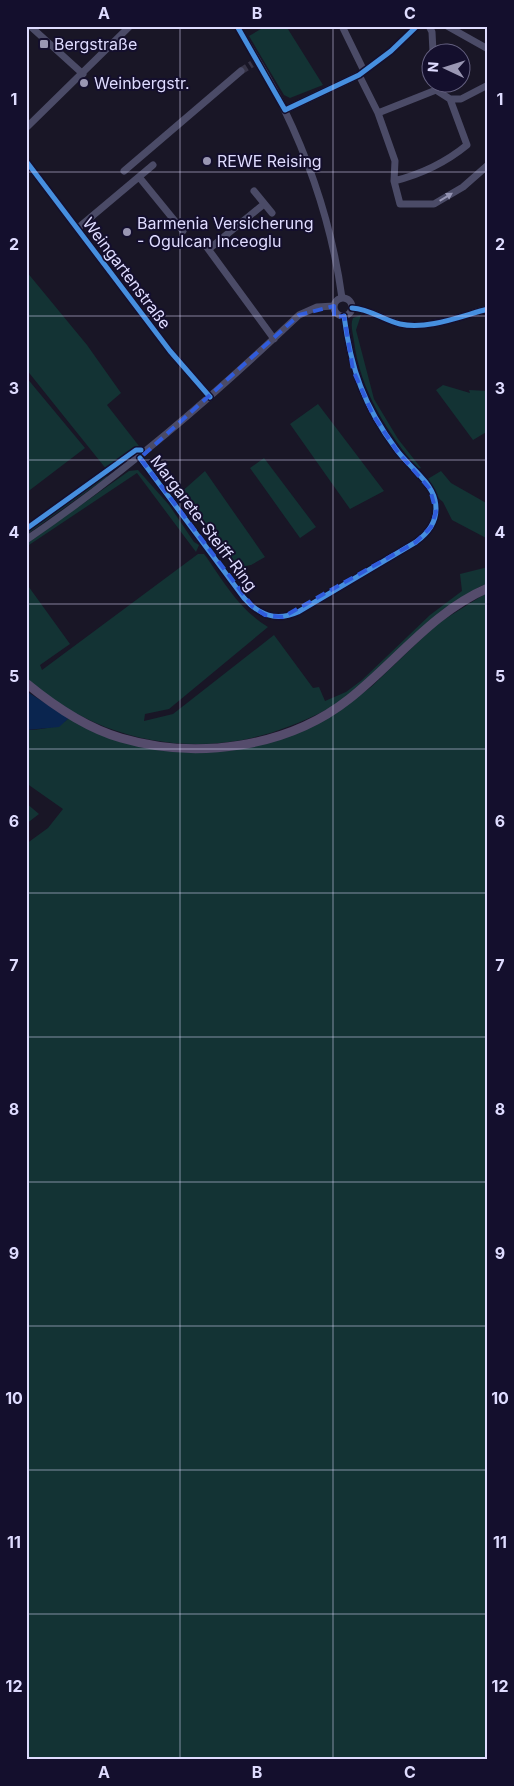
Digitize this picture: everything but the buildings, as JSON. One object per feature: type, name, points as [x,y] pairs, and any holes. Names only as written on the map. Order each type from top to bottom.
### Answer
[{"type":"main road","points":[[26,684],[71,716],[120,738],[162,746],[205,748],[252,742],[297,729],[347,701],[435,620],[488,588]]},
{"type":"street","points":[[30,26],[83,74]]},
{"type":"street","points":[[26,128],[130,26]]},
{"type":"street","points":[[237,26],[254,63],[285,110],[331,234],[342,298]]},
{"type":"street","points":[[342,26],[349,30],[362,73],[395,161],[394,181],[400,204],[434,204],[463,187],[488,165]]},
{"type":"street","points":[[285,110],[362,73],[391,52],[417,26]]},
{"type":"street","points":[[429,26],[431,42]]},
{"type":"street","points":[[447,26],[488,48]]},
{"type":"street","points":[[124,170],[241,71]]},
{"type":"street","points":[[450,99],[461,99],[488,85]]},
{"type":"street","points":[[378,113],[423,92]]},
{"type":"street","points":[[394,181],[419,175],[443,162],[467,145],[450,99],[442,92]]},
{"type":"street","name":"Weingartenstraße","points":[[26,161],[170,351],[210,397]]},
{"type":"street","points":[[78,228],[152,166]]},
{"type":"street","points":[[139,177],[183,231]]},
{"type":"street","points":[[254,191],[272,213]]},
{"type":"street","points":[[209,249],[264,204]]},
{"type":"street","points":[[203,242],[274,339]]},
{"type":"street","points":[[342,298],[350,302],[352,308],[350,313],[344,316],[337,314],[334,306],[336,301],[342,298]]},
{"type":"street","points":[[26,540],[140,458],[210,397],[298,315],[317,307],[334,306]]},
{"type":"street","points":[[352,308],[367,310],[398,324],[410,325],[441,322],[488,309]]},
{"type":"street","name":"Margarete-Steiff-Ring","points":[[140,458],[244,598],[253,608],[265,615],[283,617],[298,612],[416,542],[431,527],[436,512],[434,498],[426,482],[389,441],[366,400],[349,354],[344,316]]},
{"type":"highlighted area","points":[[334,306],[334,317],[344,316],[353,370],[373,415],[397,451],[430,489],[436,512],[431,527],[416,542],[283,617],[265,615],[253,607],[140,458],[299,315]]},
{"type":"green space","points":[[266,26],[286,26],[323,85],[290,98],[284,95],[249,36]]},
{"type":"green space","points":[[26,271],[87,345],[121,393],[107,405],[139,446],[107,470],[26,369]]},
{"type":"green space","points":[[361,315],[356,330],[374,399],[398,439],[421,468],[418,469],[386,425],[362,376],[352,329],[353,318]]},
{"type":"green space","points":[[26,377],[85,448],[26,493]]},
{"type":"green space","points":[[443,385],[470,393],[469,390],[488,391],[488,431],[473,440],[436,390]]},
{"type":"green space","points":[[318,404],[384,491],[350,509],[290,424]]},
{"type":"green space","points":[[264,458],[316,527],[300,538],[250,468]]},
{"type":"green space","points":[[138,470],[169,505],[194,542],[199,545],[196,552],[137,473],[26,547],[26,544],[129,471]]},
{"type":"green space","points":[[103,471],[104,473],[26,528],[26,526]]},
{"type":"green space","points":[[205,471],[265,557],[251,565],[235,568],[178,495]]},
{"type":"green space","points":[[441,471],[451,483],[488,504],[488,539],[452,520],[443,502],[421,483]]},
{"type":"green space","points":[[106,474],[107,477],[26,535],[26,530]]},
{"type":"green space","points":[[198,554],[204,554],[241,605],[268,627],[169,709],[145,714],[144,721],[173,714],[274,635],[313,688],[319,687],[325,701],[346,692],[362,680],[430,615],[462,591],[460,574],[488,567],[488,583],[456,603],[360,686],[336,704],[298,723],[256,737],[221,743],[186,744],[151,740],[117,731],[85,718],[54,700],[26,678],[26,583],[70,644],[40,665],[42,670]]},
{"type":"green space","points":[[488,592],[488,1760],[26,1760],[26,844],[48,828],[63,809],[26,783],[26,730],[54,726],[69,718],[118,740],[242,748],[348,704],[371,687],[437,624]]},
{"type":"green space","points":[[26,803],[39,814],[26,824]]},
{"type":"water","points":[[26,691],[69,718],[59,727],[26,730]]},
{"type":"tunnel","points":[[241,71],[252,64]]},
{"type":"cycle path","points":[[237,26],[285,110],[359,75],[391,51],[417,26]]},
{"type":"cycle path","points":[[26,161],[170,351],[210,397]]},
{"type":"cycle path","points":[[352,308],[365,310],[400,324],[411,325],[433,324],[488,309]]},
{"type":"cycle path","points":[[140,458],[244,598],[256,609],[268,615],[282,616],[298,612],[416,542],[432,524],[436,513],[435,500],[428,486],[385,433],[367,402],[355,370],[344,316]]},
{"type":"cycle path","points":[[26,529],[136,450],[141,450]]},
{"type":"place","name":"Bergstraße","points":[[44,44]]},
{"type":"place","name":"Weinbergstr.","points":[[84,83]]},
{"type":"place","name":"REWE Reising","points":[[207,161]]},
{"type":"place","name":"Barmenia Versicherung - Ogulcan Inceoglu","points":[[127,232]]}]
